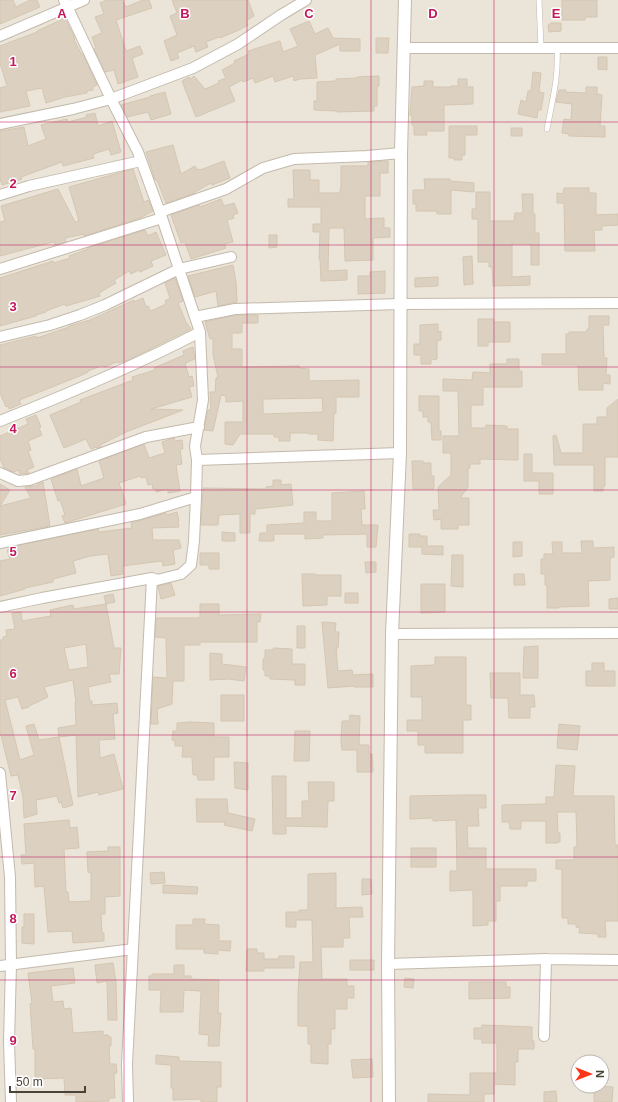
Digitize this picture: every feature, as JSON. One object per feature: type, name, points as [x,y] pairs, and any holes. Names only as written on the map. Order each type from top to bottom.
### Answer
[{"type":"street","points":[[0,36],[66,4],[84,0]]},
{"type":"street","points":[[0,124],[73,109],[111,99],[193,68],[238,44],[306,0]]},
{"type":"street","points":[[388,1102],[392,634],[400,453],[401,153],[405,0]]},
{"type":"street","points":[[0,607],[152,578],[157,580],[181,574],[191,565],[194,541],[197,460],[196,446],[203,400],[200,332],[161,215],[141,161],[66,4]]},
{"type":"street","points":[[404,48],[618,48]]},
{"type":"street","points":[[0,269],[161,215],[226,189],[263,168],[294,159],[401,153]]},
{"type":"street","points":[[0,195],[29,186],[141,161]]},
{"type":"street","points":[[0,337],[50,325],[80,315],[105,305],[179,269],[231,257]]},
{"type":"street","points":[[195,317],[234,309],[400,304],[618,303]]},
{"type":"street","points":[[0,421],[117,373],[200,332]]},
{"type":"street","points":[[0,473],[18,481],[29,480],[146,437],[199,427]]},
{"type":"street","points":[[197,460],[400,453]]},
{"type":"street","points":[[0,543],[140,514],[196,498]]},
{"type":"street","points":[[128,1102],[127,1064],[152,578]]},
{"type":"street","points":[[392,634],[618,633]]},
{"type":"street","points":[[0,773],[10,877],[11,966],[4,1042],[11,1102]]},
{"type":"street","points":[[0,966],[11,966],[133,949]]},
{"type":"street","points":[[388,964],[546,959],[618,960]]},
{"type":"street","points":[[544,1036],[546,959]]},
{"type":"lane","points":[[539,0],[541,48]]},
{"type":"lane","points":[[547,129],[557,78],[557,48]]},
{"type":"shaded area","points":[[0,0],[618,0],[618,1102],[0,1102]]},
{"type":"building","points":[[0,0],[13,0],[16,7],[30,0],[37,0],[40,7],[0,24]]},
{"type":"building","points":[[107,0],[122,0],[126,7],[143,0],[149,0],[152,8],[116,20],[126,51],[140,46],[143,54],[132,58],[138,77],[118,84],[114,70],[105,72],[94,49],[96,48],[92,37],[102,33],[95,17],[104,14],[100,3]]},
{"type":"building","points":[[172,0],[248,0],[254,16],[246,21],[248,25],[239,30],[206,42],[208,47],[196,52],[194,46],[177,53],[179,58],[171,61],[164,41],[177,35],[170,16],[177,13]]},
{"type":"building","points":[[562,0],[597,0],[597,17],[585,17],[585,20],[562,20]]},
{"type":"building","points":[[65,18],[75,39],[74,40],[82,55],[83,54],[97,85],[93,87],[93,90],[87,91],[87,93],[65,97],[46,103],[42,88],[26,91],[30,106],[0,112],[0,88],[7,86],[0,63],[0,46],[37,32]]},
{"type":"building","points":[[309,21],[315,34],[328,28],[333,38],[360,39],[360,51],[340,51],[340,44],[315,55],[317,78],[300,79],[294,81],[293,76],[275,82],[273,76],[255,83],[253,78],[243,82],[242,80],[229,87],[235,101],[196,117],[182,81],[189,77],[190,79],[194,76],[205,89],[226,78],[222,70],[235,63],[234,61],[249,54],[248,51],[280,41],[283,52],[298,46],[290,29]]},
{"type":"building","points":[[551,23],[561,23],[561,31],[549,32],[548,25]]},
{"type":"building","points":[[376,38],[389,38],[388,53],[376,53]]},
{"type":"building","points":[[598,57],[607,57],[607,70],[598,69]]},
{"type":"building","points":[[533,72],[541,73],[539,92],[544,93],[541,110],[538,110],[537,118],[518,114],[521,100],[526,102],[528,91],[531,91]]},
{"type":"building","points":[[379,76],[379,86],[377,86],[377,106],[374,106],[374,111],[337,112],[314,110],[314,101],[317,101],[317,82]]},
{"type":"building","points":[[458,79],[467,79],[467,87],[473,87],[473,104],[444,105],[444,131],[426,131],[427,135],[414,135],[414,125],[412,125],[412,116],[410,115],[412,87],[424,86],[424,81],[433,81],[433,87],[458,86]]},
{"type":"building","points":[[586,87],[597,87],[597,94],[602,95],[600,126],[605,126],[605,137],[569,136],[569,134],[562,133],[564,119],[571,120],[572,104],[556,102],[559,90],[566,90],[565,92],[586,93]]},
{"type":"building","points":[[165,92],[171,114],[151,120],[148,112],[127,117],[121,105],[150,97]]},
{"type":"building","points":[[95,113],[98,126],[112,121],[121,152],[111,155],[109,149],[93,154],[94,158],[63,166],[62,162],[21,177],[22,179],[2,185],[0,179],[0,131],[24,127],[28,146],[46,139],[41,125],[67,119],[68,122],[87,117],[86,115]]},
{"type":"building","points":[[449,126],[477,126],[477,135],[465,135],[465,155],[462,155],[462,160],[454,160],[454,158],[449,158]]},
{"type":"building","points":[[511,128],[522,128],[522,136],[511,136]]},
{"type":"building","points":[[173,145],[181,174],[195,166],[197,170],[200,170],[224,161],[230,178],[212,185],[211,183],[195,193],[166,203],[157,180],[155,180],[146,152]]},
{"type":"building","points":[[388,161],[388,173],[380,173],[380,196],[365,196],[365,219],[384,218],[384,228],[390,228],[390,237],[373,238],[373,260],[345,261],[344,228],[329,228],[328,271],[347,270],[347,280],[321,281],[319,259],[320,232],[313,232],[313,224],[321,224],[321,207],[288,207],[288,199],[294,199],[293,170],[310,170],[310,180],[319,180],[319,193],[340,193],[341,166],[368,166],[368,162]]},
{"type":"building","points":[[133,169],[144,202],[149,200],[153,211],[140,218],[84,236],[84,234],[65,238],[66,242],[55,245],[53,242],[0,256],[0,222],[5,221],[1,206],[58,189],[75,222],[79,221],[69,187]]},
{"type":"building","points":[[424,179],[450,179],[450,181],[474,183],[474,192],[451,190],[451,214],[437,214],[437,211],[416,211],[416,204],[413,204],[413,190],[425,190]]},
{"type":"building","points":[[564,188],[589,188],[589,193],[596,193],[596,215],[618,214],[618,225],[602,226],[602,230],[594,230],[595,251],[565,251],[564,203],[557,203],[557,193],[563,194]]},
{"type":"building","points":[[476,192],[490,192],[490,221],[514,221],[515,213],[523,213],[522,194],[533,194],[535,233],[539,233],[539,265],[531,265],[531,244],[512,244],[512,277],[530,276],[530,285],[493,286],[492,267],[489,267],[489,262],[478,262],[478,219],[472,219],[472,209],[476,209]]},
{"type":"building","points":[[221,199],[224,206],[234,203],[238,213],[233,215],[234,218],[227,220],[233,242],[224,244],[226,248],[191,259],[185,242],[181,243],[171,215],[199,205],[200,207]]},
{"type":"building","points":[[145,230],[148,236],[156,232],[166,255],[151,261],[153,266],[131,274],[129,271],[114,280],[116,283],[99,293],[100,296],[66,306],[65,304],[36,316],[0,326],[0,278],[53,261],[54,263],[70,258],[69,256],[88,248]]},
{"type":"building","points":[[269,235],[277,235],[277,247],[269,248]]},
{"type":"building","points":[[472,256],[473,284],[464,285],[463,257]]},
{"type":"building","points":[[233,265],[237,302],[218,306],[216,291],[195,297],[188,276]]},
{"type":"building","points":[[385,271],[385,293],[358,294],[358,276],[370,276],[370,272]]},
{"type":"building","points":[[438,277],[438,286],[415,287],[415,278]]},
{"type":"building","points":[[175,278],[183,301],[178,303],[186,322],[191,329],[128,360],[104,367],[103,365],[22,399],[19,401],[21,404],[9,409],[8,406],[6,407],[0,393],[0,345],[36,336],[37,338],[90,320],[134,300],[134,302],[143,298],[146,307],[148,306],[151,311],[166,304],[165,301],[170,298],[165,283]]},
{"type":"building","points":[[236,315],[258,315],[258,323],[242,323],[242,333],[232,333],[232,349],[242,349],[242,367],[299,366],[299,368],[309,369],[309,381],[359,380],[359,397],[336,397],[333,441],[318,440],[318,434],[309,433],[290,433],[290,441],[279,441],[279,437],[274,437],[274,434],[240,434],[233,445],[225,444],[225,422],[243,422],[243,401],[226,402],[226,396],[221,395],[213,431],[204,430],[208,410],[211,410],[210,392],[215,392],[216,378],[218,377],[213,355],[213,338],[210,339],[205,322]],"holes":[[[322,398],[323,412],[263,414],[263,399]]]},
{"type":"building","points":[[589,316],[609,316],[609,325],[603,325],[604,358],[607,358],[606,375],[610,375],[610,384],[603,383],[603,390],[579,390],[578,365],[542,365],[542,354],[566,354],[566,334],[569,334],[569,332],[587,332],[587,329],[589,329]]},
{"type":"building","points":[[478,319],[494,319],[494,322],[510,322],[510,342],[488,342],[488,346],[478,346]]},
{"type":"building","points":[[438,324],[438,332],[441,331],[441,340],[437,341],[437,359],[431,360],[431,364],[421,364],[421,355],[414,355],[414,344],[420,344],[420,325]]},
{"type":"building","points":[[193,347],[195,359],[185,363],[189,377],[192,376],[194,386],[189,387],[192,397],[151,409],[183,410],[126,432],[100,445],[101,447],[91,449],[86,439],[64,448],[50,415],[81,402],[80,400],[133,380],[132,377],[155,370],[154,368],[184,355],[183,351]]},
{"type":"building","points":[[507,359],[519,359],[519,371],[522,371],[522,387],[483,387],[483,405],[471,405],[471,428],[486,428],[486,425],[507,426],[507,429],[518,429],[518,460],[480,459],[480,464],[470,464],[470,468],[468,468],[468,487],[460,498],[469,498],[469,525],[458,525],[458,529],[441,529],[441,519],[434,520],[433,510],[439,510],[438,487],[451,475],[451,453],[443,453],[443,436],[459,436],[458,391],[443,391],[443,379],[472,380],[473,372],[490,373],[490,364],[507,364]]},
{"type":"building","points":[[419,396],[439,396],[439,431],[441,431],[441,440],[432,440],[431,422],[428,422],[428,417],[423,417],[423,411],[419,411]]},
{"type":"building","points":[[618,399],[618,457],[605,457],[605,486],[603,486],[603,491],[594,491],[594,465],[554,465],[553,436],[556,435],[561,453],[583,453],[583,424],[597,424],[597,417],[607,417],[607,408]]},
{"type":"building","points":[[36,415],[41,427],[39,428],[42,435],[28,441],[31,450],[28,451],[34,467],[27,470],[29,473],[20,474],[18,470],[14,472],[4,468],[0,459],[0,436],[28,424],[26,419]]},
{"type":"building","points":[[174,438],[175,441],[182,440],[183,449],[180,449],[182,464],[176,465],[180,491],[168,493],[168,489],[156,492],[156,488],[153,489],[152,484],[148,485],[146,477],[141,478],[140,476],[119,483],[126,504],[65,523],[62,516],[65,515],[60,500],[58,501],[51,479],[77,469],[81,486],[104,478],[99,461],[144,444],[149,458],[165,453],[162,442]]},
{"type":"building","points":[[524,454],[532,454],[532,473],[553,473],[553,494],[539,494],[539,481],[524,481]]},
{"type":"building","points":[[412,461],[431,463],[431,476],[434,476],[434,489],[413,489]]},
{"type":"building","points":[[273,480],[281,480],[281,485],[291,484],[293,505],[255,509],[255,514],[250,514],[250,533],[240,533],[240,514],[219,515],[218,525],[201,525],[203,488],[266,489],[266,487],[273,486]]},
{"type":"building","points":[[43,482],[50,526],[0,535],[0,506],[31,498],[25,487],[35,486]]},
{"type":"building","points":[[0,484],[10,490],[0,506]]},
{"type":"building","points":[[364,491],[365,509],[361,509],[362,525],[378,525],[376,547],[367,547],[367,534],[323,535],[323,538],[305,539],[305,534],[274,534],[274,541],[259,541],[260,533],[267,533],[267,525],[304,523],[304,512],[316,512],[316,521],[332,521],[332,493]]},
{"type":"building","points":[[177,512],[179,527],[152,528],[153,540],[179,540],[181,548],[173,550],[175,564],[163,566],[162,561],[122,566],[123,574],[111,576],[108,554],[90,556],[73,561],[76,573],[53,579],[53,582],[25,588],[0,596],[0,561],[10,559],[7,550],[20,545],[98,529],[99,532],[132,528],[131,523],[166,513],[167,515]]},
{"type":"building","points":[[222,532],[235,533],[235,541],[222,541]]},
{"type":"building","points":[[409,534],[420,534],[420,536],[427,536],[427,546],[443,546],[443,555],[422,554],[422,547],[409,547]]},
{"type":"building","points":[[581,541],[593,541],[593,548],[614,547],[614,557],[610,558],[610,580],[588,581],[589,606],[547,608],[547,585],[545,585],[545,574],[541,574],[541,559],[544,559],[544,554],[553,554],[552,542],[562,542],[562,553],[582,553]]},
{"type":"building","points":[[513,542],[522,542],[522,556],[513,557]]},
{"type":"building","points":[[200,553],[219,553],[219,569],[209,569],[209,565],[200,565]]},
{"type":"building","points":[[452,555],[463,555],[463,587],[451,586]]},
{"type":"building","points":[[365,562],[376,562],[376,572],[366,573]]},
{"type":"building","points":[[302,574],[341,575],[341,596],[327,596],[327,605],[303,606]]},
{"type":"building","points":[[514,574],[524,574],[525,585],[514,585]]},
{"type":"building","points":[[171,583],[175,595],[161,599],[158,586]]},
{"type":"building","points":[[421,584],[445,584],[445,612],[421,613]]},
{"type":"building","points":[[345,593],[358,593],[358,603],[345,603]]},
{"type":"building","points":[[113,594],[115,602],[106,604],[104,596]]},
{"type":"building","points":[[618,598],[618,609],[609,609],[609,599]]},
{"type":"building","points":[[106,604],[114,648],[121,648],[119,674],[109,674],[111,682],[88,687],[92,705],[117,703],[118,713],[113,714],[115,739],[99,740],[100,758],[114,754],[123,789],[99,795],[98,792],[78,797],[76,735],[59,737],[73,805],[63,808],[61,802],[59,803],[57,796],[36,800],[37,814],[24,818],[23,797],[18,775],[11,776],[0,731],[0,640],[3,640],[3,637],[7,636],[6,630],[15,629],[12,613],[21,612],[22,621],[51,616],[50,610],[73,605],[74,609]],"holes":[[[86,644],[88,667],[69,670],[64,648]],[[73,680],[76,703],[76,725],[58,728],[59,737],[39,740],[34,724],[26,726],[34,755],[20,760],[5,700],[18,697],[22,709],[29,707],[48,697],[44,687]]]},
{"type":"building","points":[[200,604],[219,604],[219,615],[261,614],[260,622],[257,622],[257,642],[200,642],[200,645],[184,645],[184,681],[173,681],[172,704],[157,709],[158,724],[151,724],[153,677],[167,678],[166,638],[155,637],[156,618],[200,618]]},
{"type":"building","points":[[322,622],[336,623],[335,632],[339,632],[338,648],[336,648],[338,671],[352,670],[353,675],[373,674],[373,687],[354,686],[328,688]]},
{"type":"building","points":[[297,626],[305,626],[305,648],[297,648]]},
{"type":"building","points":[[538,646],[538,678],[523,678],[524,647]]},
{"type":"building","points":[[274,648],[292,649],[292,664],[305,664],[305,685],[295,685],[295,680],[270,679],[270,676],[265,676],[265,671],[263,670],[263,659],[265,659],[265,650],[272,650]]},
{"type":"building","points":[[210,653],[222,654],[222,664],[246,667],[244,681],[228,679],[210,680]]},
{"type":"building","points":[[435,657],[466,657],[466,705],[471,705],[471,720],[463,720],[463,753],[425,753],[425,745],[418,745],[418,731],[407,731],[407,720],[422,720],[422,697],[411,697],[411,666],[435,665]]},
{"type":"building","points":[[592,663],[604,663],[604,671],[615,671],[615,686],[586,686],[586,671],[592,671]]},
{"type":"building","points":[[490,673],[520,673],[520,695],[534,695],[535,707],[530,707],[530,718],[509,718],[508,698],[491,698]]},
{"type":"building","points":[[221,695],[244,695],[244,721],[221,721]]},
{"type":"building","points":[[350,715],[360,716],[359,745],[369,745],[369,754],[372,754],[373,772],[357,772],[357,750],[342,750],[342,721],[349,721]]},
{"type":"building","points":[[177,723],[214,723],[214,737],[229,737],[229,757],[214,757],[214,780],[198,780],[197,775],[193,775],[192,757],[182,757],[183,746],[175,746],[175,741],[172,740],[173,731],[177,731]]},
{"type":"building","points":[[559,724],[580,726],[577,750],[557,748]]},
{"type":"building","points":[[295,731],[310,731],[309,761],[294,761]]},
{"type":"building","points":[[234,762],[248,763],[248,790],[235,788]]},
{"type":"building","points":[[556,765],[575,766],[573,796],[614,796],[615,845],[618,845],[618,921],[605,921],[606,937],[598,937],[598,934],[579,933],[580,928],[576,927],[576,924],[568,924],[568,918],[562,918],[562,869],[556,869],[556,860],[574,860],[574,847],[577,847],[576,812],[557,812],[558,833],[560,833],[560,842],[558,843],[546,843],[546,821],[521,821],[521,829],[510,829],[509,822],[502,822],[502,805],[546,804],[546,797],[554,797]]},
{"type":"building","points":[[272,776],[286,776],[286,818],[302,818],[302,801],[309,801],[308,782],[334,782],[334,801],[328,801],[327,827],[286,826],[286,834],[273,834]]},
{"type":"building","points":[[486,795],[486,808],[478,808],[479,826],[467,826],[468,848],[486,848],[486,869],[536,869],[536,881],[527,881],[527,886],[500,886],[500,901],[496,901],[496,921],[488,921],[488,925],[473,926],[473,890],[450,891],[450,871],[457,871],[456,820],[433,821],[433,818],[410,819],[410,796]]},
{"type":"building","points":[[196,799],[227,799],[228,813],[255,819],[252,831],[224,825],[225,822],[197,822]]},
{"type":"building","points":[[69,820],[70,828],[77,827],[79,848],[64,849],[66,892],[68,892],[69,902],[91,901],[91,873],[88,872],[87,852],[108,851],[108,847],[120,847],[120,896],[105,897],[105,914],[101,914],[104,941],[73,943],[72,931],[48,932],[44,886],[35,887],[34,863],[22,864],[21,855],[26,855],[24,824]]},
{"type":"building","points":[[411,848],[436,848],[436,867],[411,867]]},
{"type":"building","points":[[164,872],[165,883],[151,884],[150,873]]},
{"type":"building","points":[[336,873],[336,908],[362,907],[363,917],[349,917],[350,938],[343,938],[343,947],[321,947],[322,979],[347,979],[347,986],[354,986],[354,998],[347,998],[347,1009],[335,1009],[335,1029],[331,1029],[331,1044],[328,1044],[328,1064],[311,1063],[311,1044],[308,1044],[308,1026],[298,1026],[298,994],[300,962],[313,962],[312,920],[296,920],[296,927],[286,927],[286,912],[308,910],[308,874]]},
{"type":"building","points":[[362,879],[371,879],[372,894],[362,895]]},
{"type":"building","points":[[163,885],[198,887],[197,894],[163,893]]},
{"type":"building","points":[[24,914],[34,914],[34,944],[22,943]]},
{"type":"building","points":[[193,919],[205,919],[204,924],[219,925],[219,941],[231,941],[230,951],[218,950],[218,954],[204,953],[204,949],[176,949],[176,925],[193,925]]},
{"type":"building","points":[[247,949],[257,949],[257,953],[264,953],[264,959],[279,959],[279,956],[294,956],[294,968],[264,968],[264,971],[246,971]]},
{"type":"building","points":[[350,960],[374,960],[374,970],[350,970]]},
{"type":"building","points":[[113,963],[116,983],[117,1020],[108,1020],[107,981],[97,983],[95,965]]},
{"type":"building","points":[[174,965],[184,965],[184,976],[191,976],[191,979],[219,980],[218,1013],[221,1013],[219,1046],[208,1046],[209,1035],[199,1034],[201,991],[184,990],[183,1012],[160,1012],[161,990],[149,990],[149,976],[152,976],[152,974],[174,974]]},
{"type":"building","points":[[73,968],[75,983],[51,986],[53,1002],[63,1001],[64,1009],[71,1008],[73,1033],[103,1031],[103,1035],[108,1035],[111,1037],[111,1046],[109,1046],[110,1064],[116,1064],[117,1073],[114,1073],[115,1098],[109,1098],[109,1101],[76,1102],[76,1095],[65,1095],[64,1078],[35,1079],[35,1049],[33,1049],[30,1004],[32,1003],[28,973]]},
{"type":"building","points":[[405,978],[414,979],[413,988],[404,987]]},
{"type":"building","points":[[469,982],[506,982],[506,987],[510,987],[510,998],[469,999]]},
{"type":"building","points":[[482,1025],[532,1027],[532,1041],[534,1041],[534,1049],[518,1049],[518,1062],[515,1062],[515,1085],[494,1084],[494,1094],[484,1094],[484,1102],[428,1102],[428,1094],[470,1095],[470,1073],[497,1073],[497,1043],[482,1043],[482,1039],[474,1039],[474,1028],[482,1028]]},
{"type":"building","points":[[156,1055],[179,1057],[179,1061],[221,1062],[221,1087],[217,1087],[217,1102],[201,1102],[201,1099],[173,1100],[173,1088],[171,1088],[171,1065],[156,1064]]},
{"type":"building","points":[[372,1059],[373,1077],[353,1078],[351,1060]]},
{"type":"building","points":[[610,1087],[613,1087],[612,1102],[594,1102],[594,1094],[610,1094]]},
{"type":"building","points":[[556,1091],[557,1102],[544,1102],[544,1092]]}]
